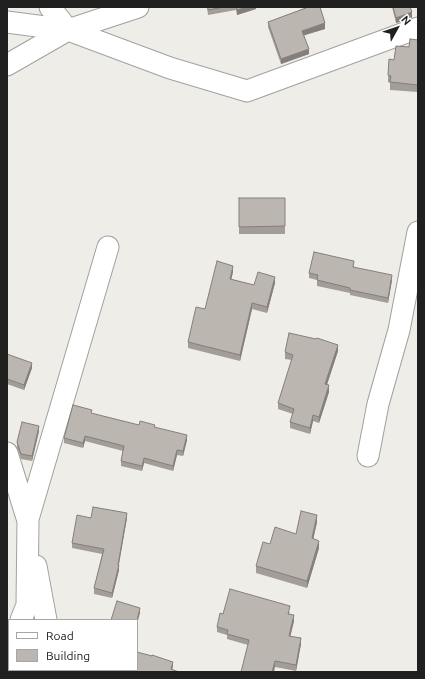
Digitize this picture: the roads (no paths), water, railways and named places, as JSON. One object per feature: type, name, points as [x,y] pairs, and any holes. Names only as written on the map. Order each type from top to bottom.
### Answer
[{"type":"street","points":[[50,7],[68,30]]},
{"type":"street","points":[[7,65],[68,30],[138,7]]},
{"type":"street","points":[[7,22],[68,30],[170,68],[247,91],[418,28]]},
{"type":"street","points":[[368,456],[378,404],[399,330],[418,232]]},
{"type":"street","points":[[21,619],[27,605],[28,519],[108,247]]},
{"type":"street","points":[[7,453],[28,519],[46,619]]}]
